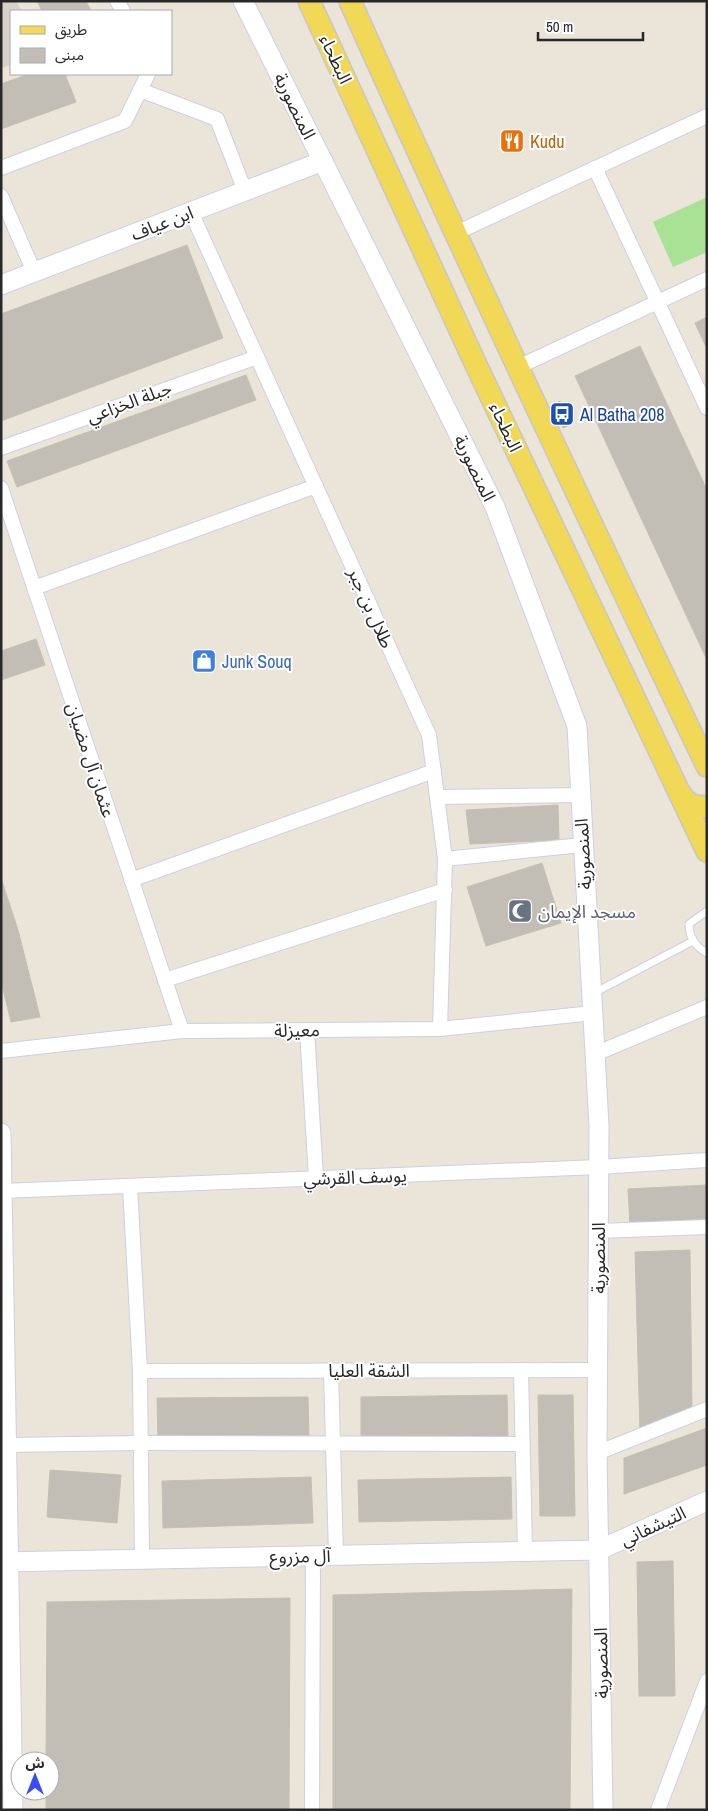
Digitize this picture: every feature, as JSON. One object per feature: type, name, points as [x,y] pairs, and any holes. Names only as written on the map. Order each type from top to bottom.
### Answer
[{"type":"main road","name":"البطحاء","points":[[309,1],[477,366],[707,851]]},
{"type":"main road","name":"البطحاء","points":[[350,1],[422,162],[518,368],[707,766]]},
{"type":"main road","points":[[678,791],[684,800],[691,805],[707,807]]},
{"type":"street","name":"المنصورية","points":[[243,1],[495,507],[577,726],[582,845],[599,1126],[597,1453],[603,1810]]},
{"type":"street","points":[[1,168],[125,121],[148,75]]},
{"type":"street","points":[[140,90],[217,119],[245,191]]},
{"type":"street","points":[[456,232],[707,116]]},
{"type":"street","name":"ابن عياف","points":[[1,285],[323,162]]},
{"type":"street","points":[[595,168],[707,408]]},
{"type":"street","points":[[1,196],[34,272]]},
{"type":"street","name":"طلال بن جبر","points":[[192,212],[429,735],[445,859],[440,1029]]},
{"type":"street","points":[[518,368],[707,279]]},
{"type":"street","name":"جبلة الخزاعي","points":[[1,448],[257,357]]},
{"type":"street","points":[[34,588],[316,486]]},
{"type":"street","name":"عثمان آل مضيان","points":[[1,488],[182,1031]]},
{"type":"street","points":[[131,880],[434,771]]},
{"type":"street","points":[[437,797],[580,795]]},
{"type":"street","points":[[445,859],[582,845]]},
{"type":"street","points":[[165,980],[445,890]]},
{"type":"street","name":"معيزلة","points":[[1,1051],[182,1031],[440,1029],[592,1004]]},
{"type":"street","points":[[595,1054],[707,1007]]},
{"type":"street","points":[[307,1030],[316,1178]]},
{"type":"street","points":[[1,1134],[7,1445],[5,1562],[6,1692],[13,1810]]},
{"type":"street","name":"يوسف القرشي","points":[[2,1191],[599,1167],[707,1160]]},
{"type":"street","points":[[130,1186],[140,1371],[142,1559]]},
{"type":"street","points":[[598,1231],[707,1227]]},
{"type":"street","points":[[331,1370],[336,1555]]},
{"type":"street","points":[[521,1370],[525,1552]]},
{"type":"street","name":"الشقة العليا","points":[[140,1371],[598,1370]]},
{"type":"street","points":[[597,1453],[707,1409]]},
{"type":"street","points":[[7,1445],[140,1443],[522,1444]]},
{"type":"street","name":"التيشفاني","points":[[599,1550],[707,1501]]},
{"type":"street","name":"آل مزروع","points":[[5,1562],[599,1550]]},
{"type":"street","points":[[312,1810],[313,1556]]},
{"type":"street","points":[[658,1810],[707,1681]]},
{"type":"lane","points":[[707,911],[689,924],[689,932],[693,941],[707,953]]},
{"type":"lane","points":[[592,1004],[693,941]]},
{"type":"green space","points":[[707,197],[707,252],[673,267],[653,222]]},
{"type":"shaded area","points":[[1,1],[16,1],[21,10],[10,10],[10,65],[1,68]]},
{"type":"building","points":[[37,1],[86,1],[90,10],[42,10]]},
{"type":"building","points":[[26,75],[65,75],[76,102],[1,129],[1,84]]},
{"type":"building","points":[[187,245],[223,338],[1,421],[1,314]]},
{"type":"building","points":[[707,317],[707,349],[695,323]]},
{"type":"building","points":[[640,346],[707,490],[707,660],[575,376]]},
{"type":"building","points":[[246,375],[256,400],[17,487],[7,461]]},
{"type":"building","points":[[560,401],[570,425],[563,428],[553,405]]},
{"type":"building","points":[[36,639],[45,665],[1,680],[1,651]]},
{"type":"building","points":[[558,805],[559,840],[470,844],[466,810]]},
{"type":"building","points":[[542,863],[561,923],[486,946],[467,887]]},
{"type":"building","points":[[1,878],[18,930],[40,1017],[11,1022],[1,981]]},
{"type":"building","points":[[707,1185],[707,1223],[630,1226],[628,1189]]},
{"type":"building","points":[[690,1250],[692,1408],[640,1433],[635,1252]]},
{"type":"building","points":[[507,1395],[508,1439],[361,1441],[361,1397]]},
{"type":"building","points":[[538,1395],[573,1395],[575,1516],[540,1516]]},
{"type":"building","points":[[308,1397],[309,1441],[158,1442],[157,1398]]},
{"type":"building","points":[[707,1428],[707,1465],[624,1494],[624,1458]]},
{"type":"building","points":[[50,1470],[121,1475],[117,1523],[47,1517]]},
{"type":"building","points":[[311,1477],[313,1523],[163,1528],[162,1481]]},
{"type":"building","points":[[511,1477],[512,1519],[359,1522],[358,1480]]},
{"type":"building","points":[[673,1561],[675,1696],[639,1696],[637,1562]]},
{"type":"building","points":[[572,1589],[570,1810],[333,1810],[333,1595]]},
{"type":"building","points":[[290,1598],[289,1810],[46,1810],[46,1801],[60,1801],[60,1751],[46,1751],[47,1602]]},
{"type":"place","name":"Kudu","points":[[512,141]]},
{"type":"place","name":"Al Batha 208","points":[[562,414]]},
{"type":"place","name":"Junk Souq","points":[[204,661]]},
{"type":"place","name":"مسجد الإيمان","points":[[520,911]]}]
